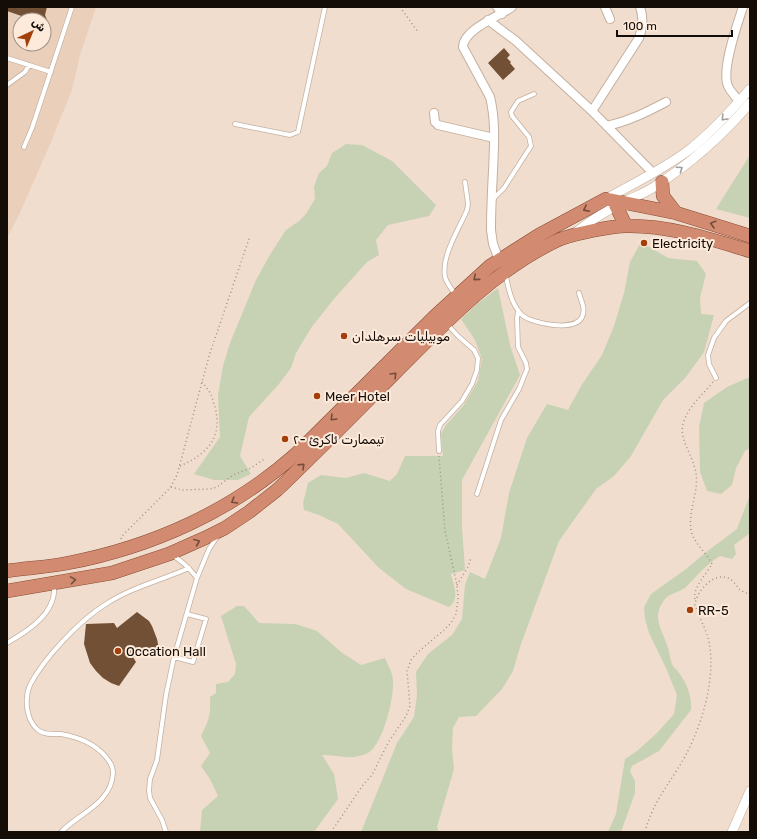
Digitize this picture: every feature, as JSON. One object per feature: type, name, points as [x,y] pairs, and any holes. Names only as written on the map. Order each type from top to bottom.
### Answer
[{"type":"highway","points":[[658,177],[664,196],[676,213]]},
{"type":"highway","points":[[615,202],[626,226]]},
{"type":"highway","points":[[7,591],[112,573],[169,554],[205,538],[225,528],[249,512],[278,490],[502,266],[539,235],[615,202],[676,213],[750,236]]},
{"type":"highway","points":[[7,571],[67,563],[117,551],[170,533],[211,514],[236,500],[277,471],[312,439],[457,296],[490,266],[502,266],[571,236],[611,227],[626,226],[656,227],[684,232],[750,251]]},
{"type":"street","points":[[502,266],[493,244],[491,230],[494,115],[490,97],[463,47],[465,39],[499,10],[512,7]]},
{"type":"street","points":[[605,7],[610,20]]},
{"type":"street","points":[[592,111],[639,38],[643,25],[640,7]]},
{"type":"street","points":[[739,101],[728,86],[726,76],[728,62],[743,7]]},
{"type":"street","points":[[488,20],[516,41],[592,111],[658,177]]},
{"type":"street","points":[[615,202],[653,188],[658,177],[682,154],[704,137],[750,89]]},
{"type":"street","points":[[607,126],[625,122],[640,116],[666,102]]},
{"type":"street","points":[[571,236],[615,202],[658,177],[693,160],[719,137],[750,103]]},
{"type":"street","points":[[434,113],[435,122],[438,125],[494,138]]},
{"type":"street","points":[[732,832],[750,791]]},
{"type":"lane","points":[[24,147],[51,72],[72,7]]},
{"type":"lane","points":[[235,124],[290,135],[298,132],[325,7]]},
{"type":"lane","points":[[7,58],[51,72]]},
{"type":"lane","points":[[7,85],[24,72],[29,65]]},
{"type":"lane","points":[[491,200],[504,188],[531,146],[529,137],[512,116],[511,112],[518,101],[534,94]]},
{"type":"lane","points":[[457,296],[445,278],[444,269],[448,252],[467,210],[468,204],[465,182]]},
{"type":"lane","points":[[477,494],[501,420],[519,389],[527,369],[526,363],[518,347],[518,312],[508,287],[502,266]]},
{"type":"lane","points":[[518,312],[529,320],[552,326],[568,325],[578,322],[582,319],[583,313],[583,305],[579,293]]},
{"type":"lane","points":[[716,378],[708,360],[714,338],[726,322],[750,303]]},
{"type":"lane","points":[[439,451],[438,431],[440,425],[462,400],[472,384],[478,364],[478,358],[474,350],[446,323]]},
{"type":"lane","points":[[166,832],[162,820],[150,798],[149,790],[150,780],[157,760],[166,695],[174,657],[197,578],[209,549],[225,528]]},
{"type":"lane","points":[[169,554],[180,560],[197,578]]},
{"type":"lane","points":[[61,832],[102,800],[111,784],[113,773],[112,764],[102,752],[93,745],[78,738],[61,734],[47,734],[39,731],[32,723],[28,713],[26,701],[30,687],[40,669],[55,651],[74,630],[105,604],[133,590],[189,568]]},
{"type":"lane","points":[[7,644],[25,632],[43,616],[51,606],[55,593],[54,583]]},
{"type":"lane","points":[[174,657],[193,662],[206,619],[187,614]]},
{"type":"path","points":[[400,7],[418,32]]},
{"type":"path","points":[[117,551],[122,536],[171,487],[177,475],[209,356],[250,236]]},
{"type":"path","points":[[645,832],[654,806],[690,748],[698,728],[709,684],[709,641],[695,605],[694,596],[712,564],[709,558],[699,547],[691,530],[691,514],[696,493],[696,475],[694,462],[682,435],[683,424],[688,411],[716,378]]},
{"type":"path","points":[[180,466],[193,460],[206,450],[214,439],[218,427],[217,415],[211,395],[202,382]]},
{"type":"path","points":[[331,832],[363,785],[372,775],[388,743],[406,716],[410,706],[408,671],[412,660],[418,652],[451,623],[456,614],[458,599],[457,584],[445,531],[439,451]]},
{"type":"path","points":[[171,487],[182,490],[217,487],[233,475],[251,468],[266,458]]},
{"type":"path","points":[[457,584],[468,567],[471,558]]},
{"type":"path","points":[[695,599],[707,583],[713,579],[722,577],[728,578],[740,590],[750,595]]},
{"type":"shaded area","points":[[7,7],[96,7],[80,55],[72,90],[19,215],[7,238]]},
{"type":"green space","points":[[346,144],[362,145],[392,161],[436,205],[429,216],[388,225],[376,240],[379,255],[367,262],[333,300],[311,328],[296,353],[291,368],[279,384],[249,417],[240,456],[251,474],[238,480],[214,480],[194,474],[220,437],[218,395],[223,366],[230,343],[256,280],[286,230],[306,214],[315,199],[314,187],[319,173],[327,166],[332,153]]},
{"type":"green space","points":[[750,155],[750,218],[716,209]]},
{"type":"green space","points":[[641,242],[668,258],[697,261],[706,274],[700,298],[701,314],[714,315],[704,352],[686,377],[663,400],[631,456],[614,476],[596,489],[559,541],[521,644],[513,671],[502,689],[476,716],[459,717],[453,728],[452,748],[454,769],[437,827],[439,832],[361,832],[397,743],[414,717],[417,695],[416,672],[428,654],[452,635],[462,619],[465,585],[470,572],[485,579],[501,538],[509,493],[527,438],[547,404],[568,410],[581,386],[602,355],[614,326],[624,293],[630,262]]},
{"type":"green space","points":[[498,288],[510,345],[520,375],[462,480],[462,528],[465,570],[451,574],[455,588],[455,596],[449,607],[406,589],[379,568],[338,524],[304,510],[303,503],[308,483],[321,475],[346,478],[364,473],[390,481],[397,474],[405,456],[443,456],[441,434],[446,425],[464,405],[478,381],[482,359],[475,340],[461,319],[477,304]]},
{"type":"green space","points":[[750,377],[750,448],[745,451],[736,468],[732,485],[721,494],[707,491],[700,472],[699,427],[704,403],[727,387]]},
{"type":"green space","points":[[750,495],[750,533],[734,545],[736,554],[732,559],[720,556],[715,559],[686,587],[667,597],[658,612],[659,624],[669,650],[672,664],[687,686],[691,700],[691,710],[659,751],[632,766],[630,771],[635,781],[635,793],[621,832],[608,832],[616,814],[625,759],[637,751],[657,733],[674,714],[677,695],[649,633],[645,619],[644,607],[651,594],[737,529]]},
{"type":"green space","points":[[237,606],[244,606],[259,623],[295,624],[317,631],[341,652],[361,665],[385,658],[391,673],[393,683],[391,705],[384,729],[374,748],[368,753],[356,757],[322,755],[334,774],[338,799],[314,832],[200,832],[202,810],[218,796],[210,779],[201,766],[210,753],[201,736],[209,717],[210,697],[216,693],[216,684],[228,682],[235,674],[236,664],[221,616]]},
{"type":"building","points":[[7,7],[47,7],[46,12],[12,13],[7,11]]},
{"type":"building","points":[[504,48],[510,55],[507,58],[515,69],[503,80],[488,63]]},
{"type":"building","name":"Occation Hall","points":[[137,612],[149,621],[152,626],[159,649],[133,657],[136,662],[119,686],[103,678],[90,663],[84,644],[86,624],[114,623],[117,628]]},
{"type":"place","name":"Electricity","points":[[644,243]]},
{"type":"place","name":"موبيليات سرهلدان","points":[[344,336]]},
{"type":"place","name":"Meer Hotel","points":[[317,396]]},
{"type":"place","name":"تيممارت ئاكرئ -٢","points":[[285,439]]},
{"type":"place","name":"RR-5","points":[[690,610]]},
{"type":"place","name":"Occation Hall","points":[[118,651]]}]
